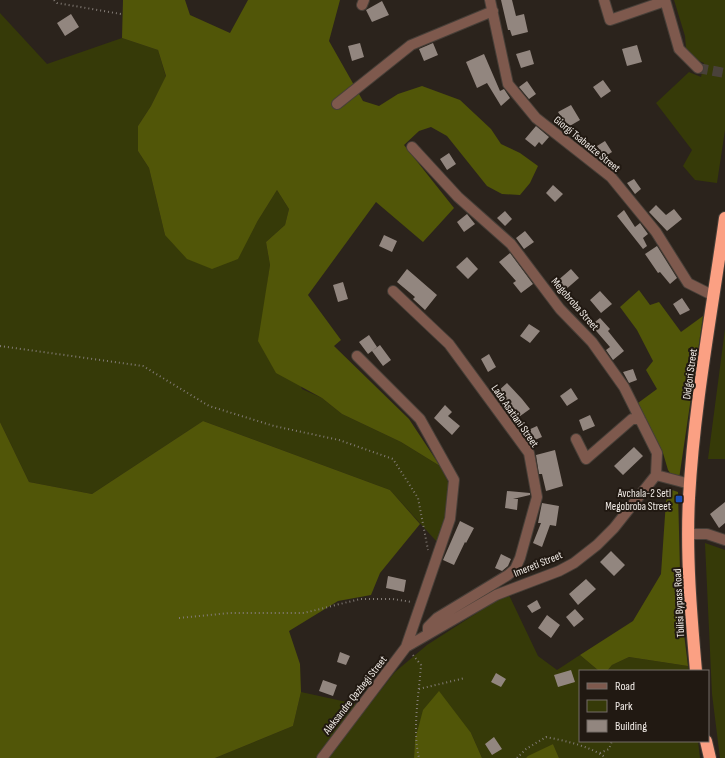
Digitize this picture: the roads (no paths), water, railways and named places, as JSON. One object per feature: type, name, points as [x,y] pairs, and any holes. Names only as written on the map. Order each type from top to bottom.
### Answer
[{"type":"highway","name":"Didgori Street","points":[[689,534],[690,484],[697,418],[725,218]]},
{"type":"highway","name":"Tbilisi Bypass Road","points":[[689,534],[690,593],[696,670]]},
{"type":"highway","points":[[706,742],[710,758]]},
{"type":"street","name":"Giorgi Tsabadze Street","points":[[490,0],[508,84],[536,118],[611,177],[656,232],[688,283],[714,296]]},
{"type":"street","points":[[604,0],[610,20],[665,0],[679,49],[698,68]]},
{"type":"street","points":[[337,104],[411,45],[493,11]]},
{"type":"street","name":"Megobroba Street","points":[[412,147],[458,198],[511,244],[560,309],[592,342],[624,387],[657,454],[656,475]]},
{"type":"street","name":"Lado Asatiani Street","points":[[393,291],[449,344],[529,453],[537,497],[524,544],[515,569],[508,575],[437,618],[428,627],[428,634]]},
{"type":"street","points":[[357,356],[420,420],[454,480],[450,519],[406,647]]},
{"type":"street","points":[[576,439],[586,459],[632,420],[640,419]]},
{"type":"street","points":[[656,475],[690,484]]},
{"type":"street","name":"Imereti Street","points":[[406,647],[496,595],[559,571],[574,563],[597,545],[614,528],[656,475]]},
{"type":"street","points":[[689,534],[707,534],[725,540]]},
{"type":"street","name":"Aleksandre Qazbegi Street","points":[[322,758],[406,647]]},
{"type":"tunnel","points":[[698,68],[725,73]]},
{"type":"place","name":"Avchala-2 Setl Megobroba Street","points":[[679,499]]}]
